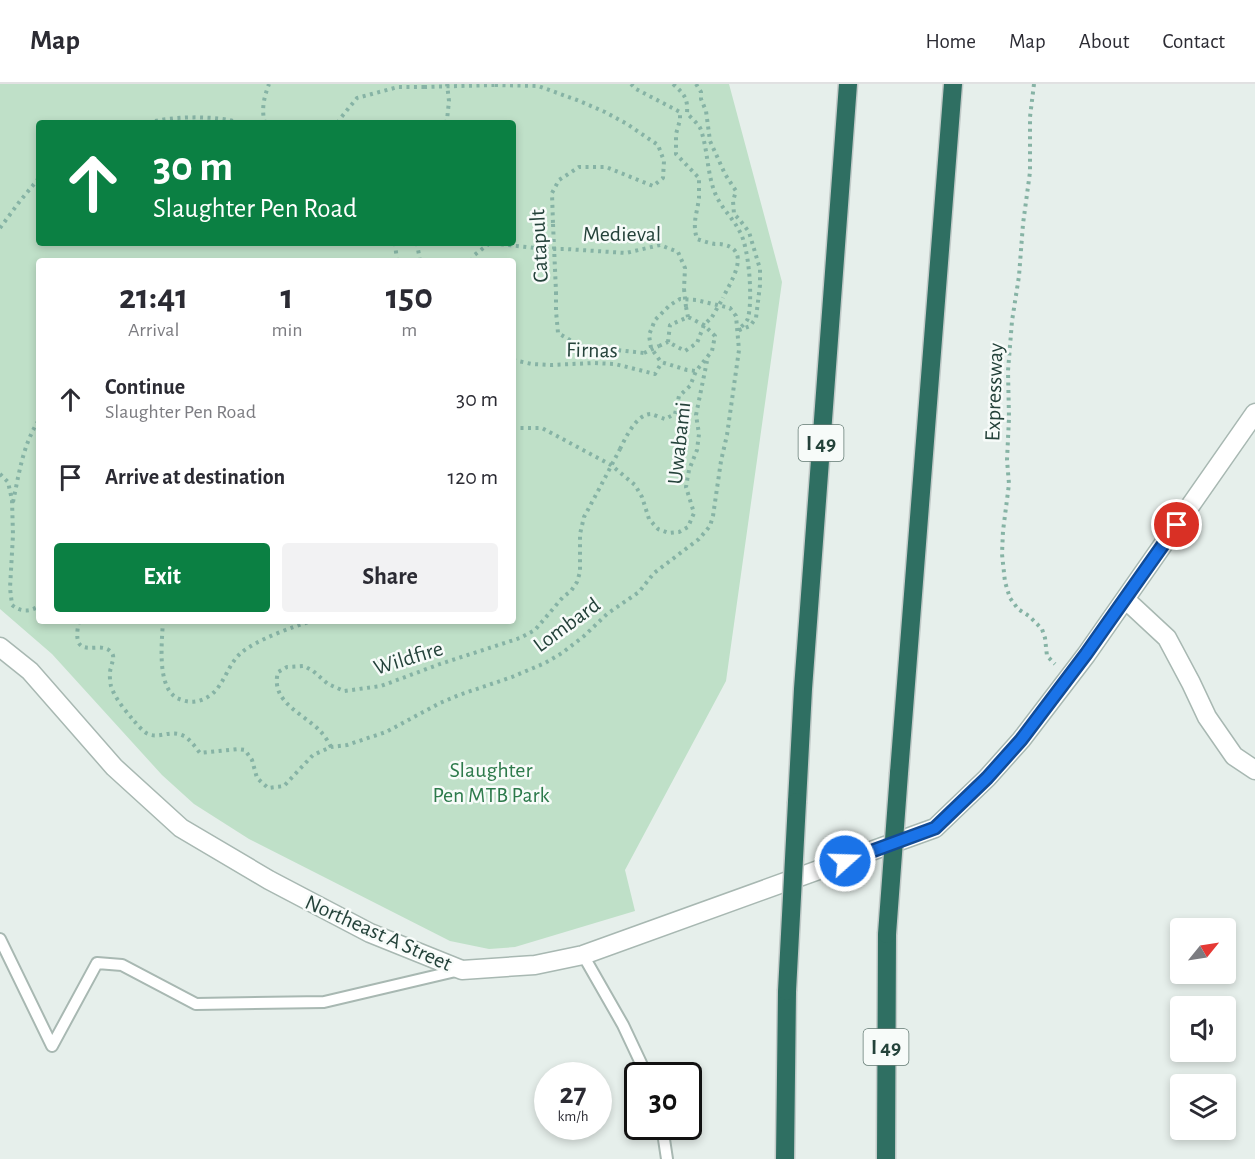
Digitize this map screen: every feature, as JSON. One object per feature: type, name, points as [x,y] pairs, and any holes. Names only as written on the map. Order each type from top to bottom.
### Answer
[{"type":"highway","name":"I 49","points":[[785,1159],[787,992],[803,688],[848,84]]},
{"type":"highway","name":"I 49","points":[[886,1159],[887,934],[953,84]]},
{"type":"street","points":[[1070,675],[1255,413]]},
{"type":"street","points":[[1125,599],[1167,638],[1207,717],[1234,756],[1255,770]]},
{"type":"street","name":"Northeast A Street","points":[[0,646],[30,671],[114,767],[180,828],[269,880],[370,933],[462,970],[536,965],[583,955],[935,828],[987,778],[1021,740],[1070,675]]},
{"type":"lane","points":[[0,939],[52,1046],[97,963],[122,965],[196,1004],[324,1002],[462,970]]},
{"type":"lane","points":[[583,955],[623,1025],[640,1062]]},
{"type":"lane","points":[[664,1140],[667,1159]]},
{"type":"path","points":[[264,120],[262,114],[269,84]]},
{"type":"path","points":[[447,84],[449,100],[447,120]]},
{"type":"path","points":[[631,84],[636,89],[680,112],[676,134],[676,153],[699,178],[699,199],[694,229],[697,239],[712,244],[726,245],[735,251],[738,262],[735,275],[712,317],[704,325],[698,343],[685,351],[668,342],[670,325],[688,316],[704,325],[714,336],[712,351],[708,357],[696,371],[662,362]]},
{"type":"path","points":[[673,84],[687,101],[687,113],[701,128],[710,179],[716,195],[741,233],[746,246],[746,260],[750,275],[748,320],[737,331]]},
{"type":"path","points":[[696,84],[701,92],[706,111],[710,141],[725,174],[736,191],[733,201],[734,214],[748,232],[760,269],[756,318],[750,326],[737,331]]},
{"type":"path","name":"Expressway","points":[[1034,84],[1030,117],[1030,172],[1008,371],[1009,484],[1002,554],[1005,582],[1010,598],[1018,609],[1042,629],[1047,656],[1070,675]]},
{"type":"path","name":"Catapult","points":[[339,120],[357,98],[398,87],[495,85],[538,86],[577,99],[627,124],[658,145],[664,161],[663,178],[652,186],[606,167],[579,167],[559,180],[552,194],[558,333],[580,346],[644,353],[668,342]]},
{"type":"path","points":[[159,120],[221,118],[234,120]]},
{"type":"path","points":[[0,228],[36,182]]},
{"type":"path","name":"Medieval","points":[[512,246],[626,253],[660,245],[678,252],[685,267],[684,289],[688,316]]},
{"type":"path","name":"Medieval","points":[[473,258],[486,246]]},
{"type":"path","name":"Lombard","points":[[77,624],[77,639],[81,646],[89,649],[104,647],[113,655],[110,669],[111,686],[120,702],[146,734],[157,735],[173,732],[186,737],[200,753],[238,748],[245,750],[252,760],[256,778],[268,788],[284,786],[313,755],[331,747],[347,745],[386,732],[440,703],[512,677],[553,658],[584,636],[607,614],[639,592],[654,573],[699,539],[710,526],[727,435],[739,350],[736,316],[730,308],[696,300],[680,299],[670,305],[655,320],[650,334],[651,348],[662,362]]},
{"type":"path","name":"Uwabami","points":[[516,428],[542,428],[611,465],[635,485],[649,519],[658,529],[669,533],[680,532],[688,527],[694,513],[686,487],[689,470],[697,450],[699,434],[696,415],[708,357]]},
{"type":"path","name":"Firnas","points":[[516,361],[551,365],[615,364],[655,374],[662,362]]},
{"type":"path","name":"Wildfire","points":[[331,747],[321,731],[282,699],[275,681],[278,672],[287,667],[304,666],[327,684],[344,691],[381,686],[520,638],[535,630],[577,582],[580,572],[580,534],[584,517],[627,434],[645,416],[651,414],[665,419],[675,414],[679,396],[690,386],[696,371]]},
{"type":"path","points":[[12,507],[24,453],[36,425]]},
{"type":"path","points":[[0,474],[8,482],[12,507],[10,595],[12,605],[18,610],[25,611],[36,608]]},
{"type":"path","points":[[163,624],[161,653],[165,683],[174,696],[187,702],[202,701],[213,693],[242,652],[302,624]]},
{"type":"green space","name":"Slaughter Pen MTB Park","points":[[0,84],[729,84],[782,282],[726,681],[625,870],[635,911],[515,947],[489,949],[450,941],[249,839],[194,804],[162,775],[52,654],[0,609]]},
{"type":"route","points":[[845,861],[935,828],[987,778],[1021,740],[1086,654],[1177,525]]}]
